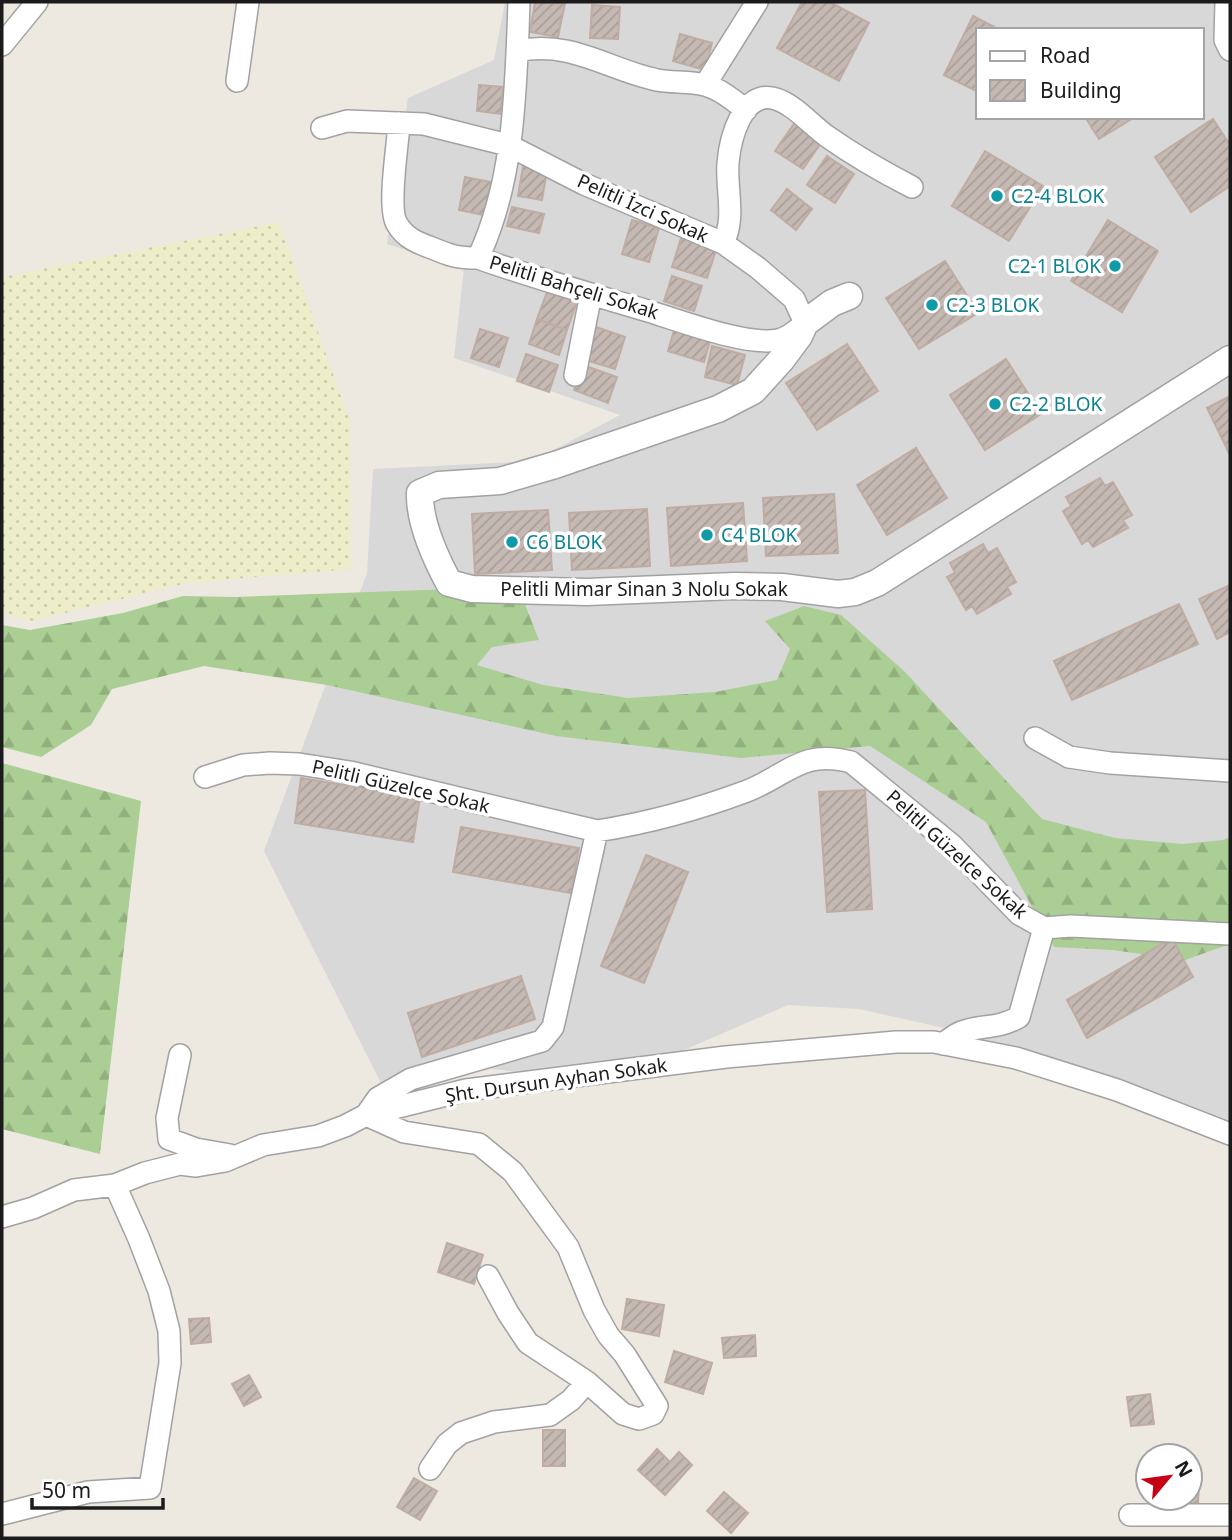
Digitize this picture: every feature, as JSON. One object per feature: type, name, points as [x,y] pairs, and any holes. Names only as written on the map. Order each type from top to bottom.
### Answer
[{"type":"street","points":[[2,45],[37,2]]},
{"type":"street","points":[[237,81],[247,2]]},
{"type":"street","name":"Pelitli Bahçeli Sokak","points":[[519,2],[516,86],[508,145],[494,216],[478,258],[708,329],[749,339],[780,340],[805,323]]},
{"type":"street","points":[[705,85],[757,2]]},
{"type":"street","points":[[1226,2],[1224,40],[1230,50]]},
{"type":"street","points":[[517,51],[553,47],[658,80],[705,85],[731,98],[746,110],[759,99],[778,100],[828,137],[912,187]]},
{"type":"street","name":"Pelitli İzci Sokak","points":[[322,128],[346,121],[424,124],[508,145],[584,184],[723,243],[730,229],[728,164],[732,141],[746,110]]},
{"type":"street","points":[[399,123],[393,207],[396,223],[408,238],[423,245],[457,258],[478,258]]},
{"type":"street","points":[[723,243],[794,299],[805,323]]},
{"type":"street","points":[[575,375],[591,293]]},
{"type":"street","name":"Pelitli Mimar Sinan 3 Nolu Sokak","points":[[849,296],[832,303],[805,323],[799,336],[762,383],[718,409],[500,481],[439,485],[420,493],[419,509],[449,583],[472,589],[587,592],[734,586],[838,594],[855,592],[877,583],[1230,359]]},
{"type":"street","points":[[1035,738],[1069,757],[1110,763],[1230,771]]},
{"type":"street","name":"Pelitli Güzelce Sokak","points":[[205,777],[243,765],[299,764],[349,772],[597,831],[653,820],[749,790],[791,767],[812,759],[833,757],[851,762],[951,845],[1019,914],[1044,928]]},
{"type":"street","points":[[488,1276],[528,1343],[587,1382],[623,1414],[639,1419],[653,1414],[657,1406],[594,1310],[568,1247],[513,1172],[479,1144],[404,1132],[366,1115],[378,1098],[411,1079],[542,1041],[553,1027],[597,831]]},
{"type":"street","points":[[1044,928],[1071,926],[1230,934]]},
{"type":"street","name":"Şht. Dursun Ayhan Sokak","points":[[943,1044],[958,1033],[1004,1025],[1018,1017],[1044,928]]},
{"type":"street","name":"Şht. Dursun Ayhan Sokak","points":[[2,1217],[33,1208],[74,1190],[116,1185],[145,1173],[180,1164],[196,1166],[235,1156],[263,1145],[318,1136],[366,1115],[466,1090],[726,1057],[897,1042],[943,1044],[1016,1058],[1117,1090],[1230,1134]]},
{"type":"street","points":[[180,1055],[167,1118],[169,1139],[196,1149],[235,1156]]},
{"type":"street","points":[[2,1514],[88,1492],[150,1488],[170,1363],[169,1331],[159,1291],[116,1185]]},
{"type":"street","points":[[429,1469],[447,1444],[461,1433],[494,1422],[550,1415],[571,1400],[587,1382]]},
{"type":"street","points":[[1129,1515],[1230,1515]]},
{"type":"shaded area","points":[[505,2],[1230,2],[1230,1127],[1079,1070],[962,1032],[859,1009],[788,1005],[668,1057],[519,1072],[471,1066],[385,1091],[264,851],[367,573],[373,469],[533,461],[620,415],[454,358],[464,268],[387,244],[408,98],[494,60]]},
{"type":"green space","points":[[279,222],[350,422],[351,569],[187,583],[32,621],[2,614],[2,277]]},
{"type":"green space","points":[[451,589],[524,602],[539,640],[492,647],[477,665],[543,685],[628,698],[715,692],[777,680],[790,649],[765,621],[804,606],[841,615],[904,671],[1042,819],[1115,838],[1183,844],[1230,837],[1230,944],[1185,960],[1112,950],[1054,947],[986,822],[870,746],[741,758],[556,736],[327,685],[204,666],[112,689],[91,725],[41,757],[2,747],[2,625],[30,630],[123,613],[183,596],[235,597]]},
{"type":"green space","points":[[2,763],[141,801],[100,1154],[2,1129]]},
{"type":"building","points":[[535,2],[565,3],[558,37],[530,32]]},
{"type":"building","points":[[802,2],[830,2],[869,23],[839,81],[777,48]]},
{"type":"building","points":[[592,5],[620,7],[618,39],[590,38]]},
{"type":"building","points":[[973,16],[996,28],[976,28],[976,91],[944,75]]},
{"type":"building","points":[[680,34],[712,43],[705,70],[673,61]]},
{"type":"building","points":[[479,85],[503,87],[501,114],[477,111]]},
{"type":"building","points":[[1086,119],[1132,119],[1099,139]]},
{"type":"building","points":[[1213,119],[1230,145],[1230,186],[1191,212],[1155,157]]},
{"type":"building","points":[[795,122],[823,140],[803,169],[775,151]]},
{"type":"building","name":"C2-4 BLOK","points":[[985,151],[1043,186],[1009,241],[952,206]]},
{"type":"building","points":[[827,156],[854,174],[835,203],[807,185]]},
{"type":"building","points":[[524,161],[548,165],[542,200],[518,196]]},
{"type":"building","points":[[465,177],[491,182],[484,215],[459,210]]},
{"type":"building","points":[[787,189],[812,209],[796,230],[771,210]]},
{"type":"building","points":[[512,207],[544,214],[539,233],[507,226]]},
{"type":"building","points":[[632,220],[659,228],[649,262],[622,254]]},
{"type":"building","name":"C2-1 BLOK","points":[[1108,220],[1158,251],[1122,312],[1071,281]]},
{"type":"building","points":[[682,235],[717,247],[707,278],[672,267]]},
{"type":"building","name":"C2-3 BLOK","points":[[945,261],[978,313],[919,349],[886,298]]},
{"type":"building","points":[[672,276],[702,286],[694,311],[664,301]]},
{"type":"building","points":[[547,292],[577,302],[567,330],[537,319]]},
{"type":"building","points":[[537,319],[567,330],[559,355],[529,344]]},
{"type":"building","points":[[596,327],[625,337],[615,369],[586,360]]},
{"type":"building","points":[[675,327],[711,338],[704,362],[668,351]]},
{"type":"building","points":[[480,329],[508,338],[499,367],[471,358]]},
{"type":"building","points":[[847,344],[878,391],[817,430],[786,383]]},
{"type":"building","points":[[712,346],[745,355],[737,385],[705,377]]},
{"type":"building","points":[[526,354],[558,365],[549,392],[517,381]]},
{"type":"building","name":"C2-2 BLOK","points":[[1006,359],[1041,414],[985,450],[950,395]]},
{"type":"building","points":[[583,365],[617,377],[608,403],[574,390]]},
{"type":"building","points":[[1230,396],[1230,455],[1207,408]]},
{"type":"building","points":[[916,448],[947,498],[887,535],[857,485]]},
{"type":"building","points":[[1100,478],[1105,486],[1113,482],[1132,515],[1123,520],[1128,528],[1093,547],[1088,540],[1082,544],[1063,511],[1071,506],[1066,497]]},
{"type":"building","points":[[834,494],[838,553],[766,556],[763,498]]},
{"type":"building","name":"C4 BLOK","points":[[743,503],[747,561],[671,566],[667,508]]},
{"type":"building","points":[[647,509],[650,566],[572,570],[569,513]]},
{"type":"building","name":"C6 BLOK","points":[[548,510],[552,570],[475,574],[472,514]]},
{"type":"building","points":[[983,544],[988,553],[997,548],[1016,582],[1007,587],[1011,594],[977,614],[972,606],[966,610],[947,577],[955,573],[950,563]]},
{"type":"building","points":[[1230,585],[1230,632],[1217,639],[1199,599]]},
{"type":"building","points":[[1179,604],[1198,644],[1072,700],[1054,661]]},
{"type":"building","points":[[301,778],[420,797],[413,842],[295,823]]},
{"type":"building","points":[[865,790],[872,909],[827,912],[819,792]]},
{"type":"building","points":[[461,827],[579,848],[571,893],[453,872]]},
{"type":"building","points":[[646,855],[688,872],[644,983],[601,966]]},
{"type":"building","points":[[1172,938],[1193,977],[1087,1038],[1067,1000]]},
{"type":"building","points":[[521,976],[535,1019],[422,1057],[408,1013]]},
{"type":"building","points":[[447,1243],[483,1255],[474,1284],[438,1272]]},
{"type":"building","points":[[627,1299],[664,1305],[659,1336],[622,1329]]},
{"type":"building","points":[[209,1318],[211,1342],[191,1344],[189,1319]]},
{"type":"building","points":[[755,1335],[756,1356],[724,1358],[722,1338]]},
{"type":"building","points":[[674,1351],[712,1363],[703,1394],[665,1382]]},
{"type":"building","points":[[249,1375],[261,1397],[244,1406],[232,1384]]},
{"type":"building","points":[[1150,1394],[1154,1424],[1131,1426],[1127,1397]]},
{"type":"building","points":[[543,1430],[565,1430],[565,1466],[543,1466]]},
{"type":"building","points":[[657,1449],[670,1462],[679,1452],[692,1465],[665,1495],[638,1470]]},
{"type":"building","points":[[414,1478],[437,1491],[420,1520],[397,1507]]},
{"type":"building","points":[[724,1492],[748,1513],[731,1533],[707,1511]]},
{"type":"place","name":"C2-4 BLOK","points":[[997,196]]},
{"type":"place","name":"C2-1 BLOK","points":[[1115,266]]},
{"type":"place","name":"C2-3 BLOK","points":[[932,305]]},
{"type":"place","name":"C2-2 BLOK","points":[[995,404]]},
{"type":"place","name":"C4 BLOK","points":[[707,535]]},
{"type":"place","name":"C6 BLOK","points":[[512,542]]}]
